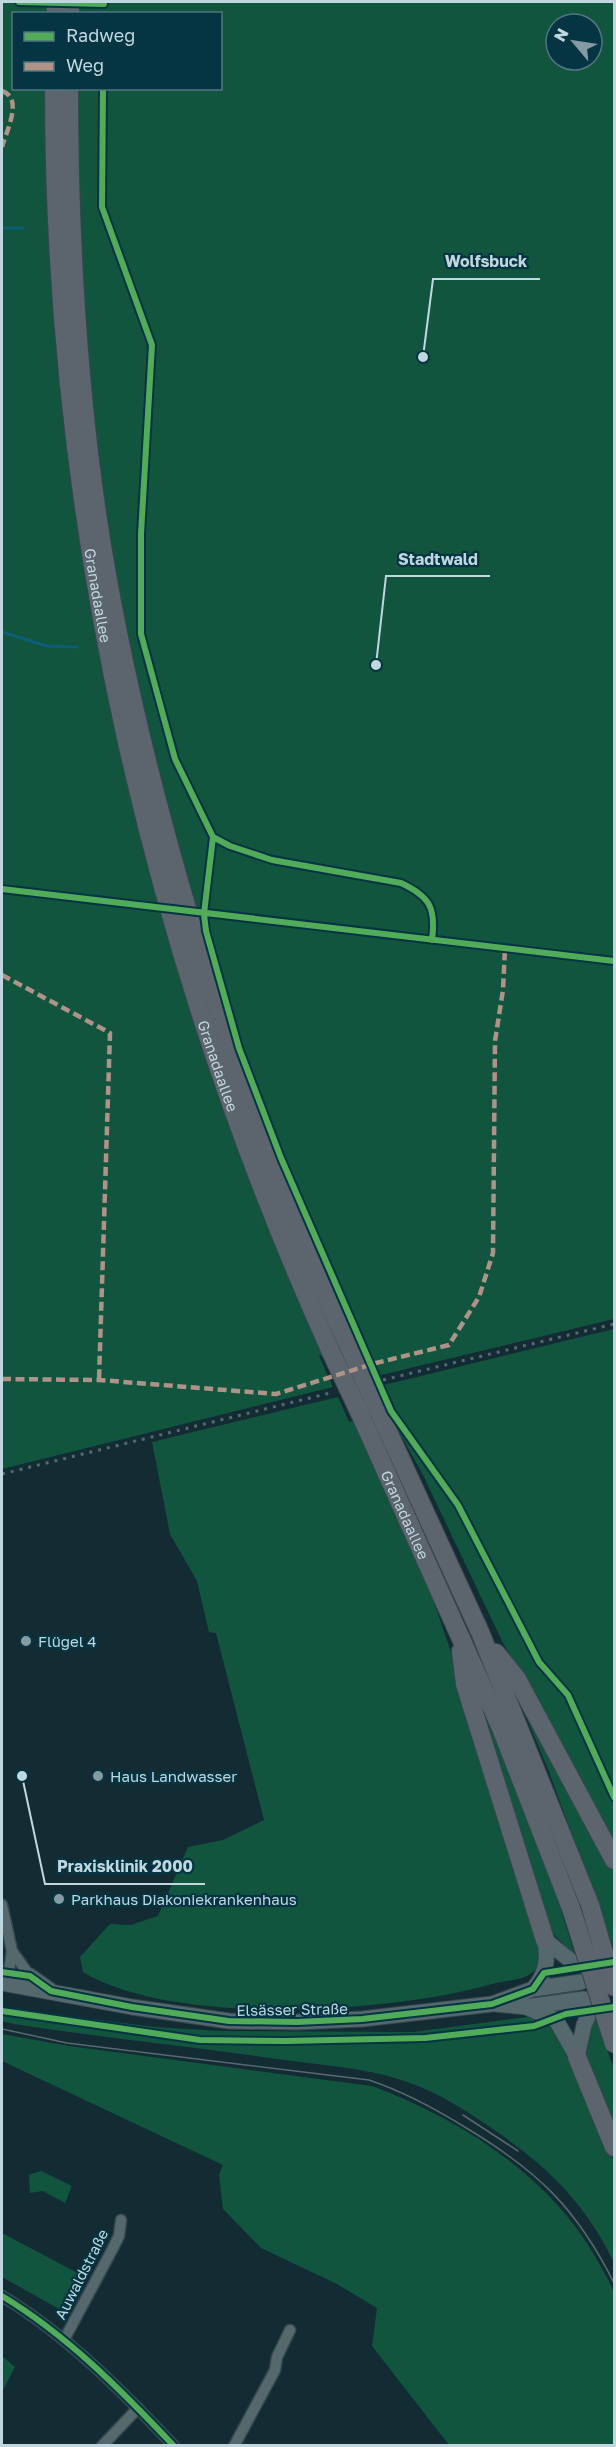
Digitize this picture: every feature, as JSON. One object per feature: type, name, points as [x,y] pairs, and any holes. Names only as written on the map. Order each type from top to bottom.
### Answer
[{"type":"highway","name":"Granadaallee","points":[[54,90],[57,220],[71,417],[90,556],[153,853],[208,1041],[269,1207],[331,1352],[459,1631],[519,1772],[572,1908],[596,1991]]},
{"type":"highway","name":"Granadaallee","points":[[69,90],[74,271],[85,418],[95,496],[122,654],[170,848],[233,1059],[286,1200],[322,1289],[480,1632],[591,1905],[596,1991]]},
{"type":"highway","points":[[459,1631],[465,1684],[545,1940]]},
{"type":"highway","points":[[480,1632],[517,1679],[615,1860]]},
{"type":"highway","points":[[596,1991],[615,2044]]},
{"type":"highway","points":[[577,2057],[615,2147]]},
{"type":"main road","points":[[545,1940],[575,1964]]},
{"type":"main road","points":[[533,1989],[544,1973],[547,1958],[545,1940]]},
{"type":"main road","points":[[30,1976],[51,1991]]},
{"type":"main road","name":"Elsässer Straße","points":[[3,1982],[132,2007],[229,2021],[362,2019],[492,2004],[526,2007],[596,1991]]},
{"type":"main road","name":"Elsässer Straße","points":[[492,2004],[533,1989],[596,1991]]},
{"type":"main road","points":[[577,2057],[584,2025],[596,1991]]},
{"type":"main road","points":[[526,2007],[556,2020],[577,2057]]},
{"type":"street","points":[[2,1905],[2,1922],[12,1951],[30,1976]]},
{"type":"street","points":[[3,1982],[12,1951]]},
{"type":"street","name":"Auwaldstraße","points":[[64,2340],[112,2250],[121,2220]]},
{"type":"street","name":"Auwaldstraße","points":[[2,2296],[64,2340],[138,2408],[174,2445]]},
{"type":"street","points":[[234,2445],[275,2370],[277,2357],[290,2330]]},
{"type":"street","points":[[102,2445],[138,2408]]},
{"type":"green space","points":[[2,2],[614,2],[614,1319],[377,1376],[361,1344],[319,1356],[333,1387],[2,1469]]},
{"type":"green space","points":[[614,1329],[614,1845],[502,1641],[423,1475],[388,1412],[392,1410],[380,1386]]},
{"type":"green space","points":[[338,1397],[349,1422],[354,1420],[433,1599],[460,1679],[543,1961],[532,1973],[520,1978],[449,1994],[342,2007],[284,2010],[226,2008],[171,2001],[123,1989],[83,1972],[80,1957],[110,1924],[131,1925],[158,1916],[188,1847],[223,1840],[264,1820],[216,1633],[209,1632],[197,1581],[170,1534],[152,1442]]},
{"type":"green space","points":[[471,1674],[565,1909],[561,1911],[575,1955],[548,1929]]},
{"type":"green space","points":[[515,1690],[613,1866],[614,1949],[548,1769]]},
{"type":"green space","points":[[2,2008],[156,2027],[219,2031],[413,2032],[538,2017],[558,2029],[614,2162],[614,2262],[590,2220],[562,2186],[546,2171],[510,2141],[481,2121],[452,2102],[421,2087],[380,2074],[348,2068],[14,2024],[2,2021]]},
{"type":"green space","points":[[595,2014],[614,2069],[614,2134],[595,2088],[587,2060],[586,2045]]},
{"type":"green space","points":[[2,2034],[69,2046],[372,2086],[438,2115],[499,2153],[554,2201],[576,2228],[611,2285],[615,2305],[614,2445],[449,2445],[372,2346],[377,2308],[337,2284],[261,2248],[223,2209],[219,2175],[223,2165],[2,2061]]},
{"type":"green space","points":[[41,2171],[72,2186],[65,2203],[43,2191],[30,2193],[29,2175]]},
{"type":"green space","points":[[2,2233],[87,2278],[68,2314],[2,2277]]},
{"type":"green space","points":[[2,2356],[15,2367],[2,2392]]},
{"type":"waterway","points":[[2,228],[23,228]]},
{"type":"waterway","points":[[2,632],[47,646],[77,647]]},
{"type":"tram line","points":[[2,2029],[67,2043],[369,2080],[395,2090],[468,2129],[536,2177],[554,2194],[586,2234],[614,2283]]},
{"type":"tram line","points":[[463,2115],[518,2151]]},
{"type":"railway","points":[[383,1380],[614,1324]]},
{"type":"railway","points":[[2,1474],[334,1392]]},
{"type":"marked path","points":[[2,91],[12,101],[13,108],[2,147]]},
{"type":"marked path","points":[[2,1379],[99,1380],[276,1394],[376,1363],[449,1345],[479,1297],[493,1253],[495,1041],[503,990],[505,948]]},
{"type":"marked path","points":[[2,975],[110,1033],[99,1380]]},
{"type":"cycle path","points":[[19,2],[104,4]]},
{"type":"cycle path","points":[[103,90],[102,207],[152,345],[141,534],[141,634],[175,759],[213,837],[230,846],[272,860],[401,883],[419,893],[429,905],[433,920],[432,940]]},
{"type":"cycle path","points":[[213,837],[204,914],[206,931],[239,1048],[281,1158],[391,1411],[458,1505],[539,1662],[568,1695],[614,1797]]},
{"type":"cycle path","points":[[2,889],[614,961]]},
{"type":"cycle path","points":[[2,1972],[30,1976],[51,1991],[132,2007],[229,2021],[297,2022],[362,2019],[492,2004],[533,1989],[544,1973],[614,1962]]},
{"type":"cycle path","points":[[2,2011],[200,2040],[286,2041],[425,2038],[534,2026],[566,2014],[614,2007]]},
{"type":"cycle path","points":[[2,2296],[49,2328],[93,2365],[174,2446]]},
{"type":"place","name":"Wolfsbuck","points":[[423,357]]},
{"type":"place","name":"Stadtwald","points":[[376,665]]},
{"type":"place","name":"Flügel 4","points":[[26,1641]]},
{"type":"place","name":"Praxisklinik 2000","points":[[22,1776]]},
{"type":"place","name":"Haus Landwasser","points":[[98,1776]]},
{"type":"place","name":"Parkhaus Diakoniekrankenhaus","points":[[59,1899]]}]
